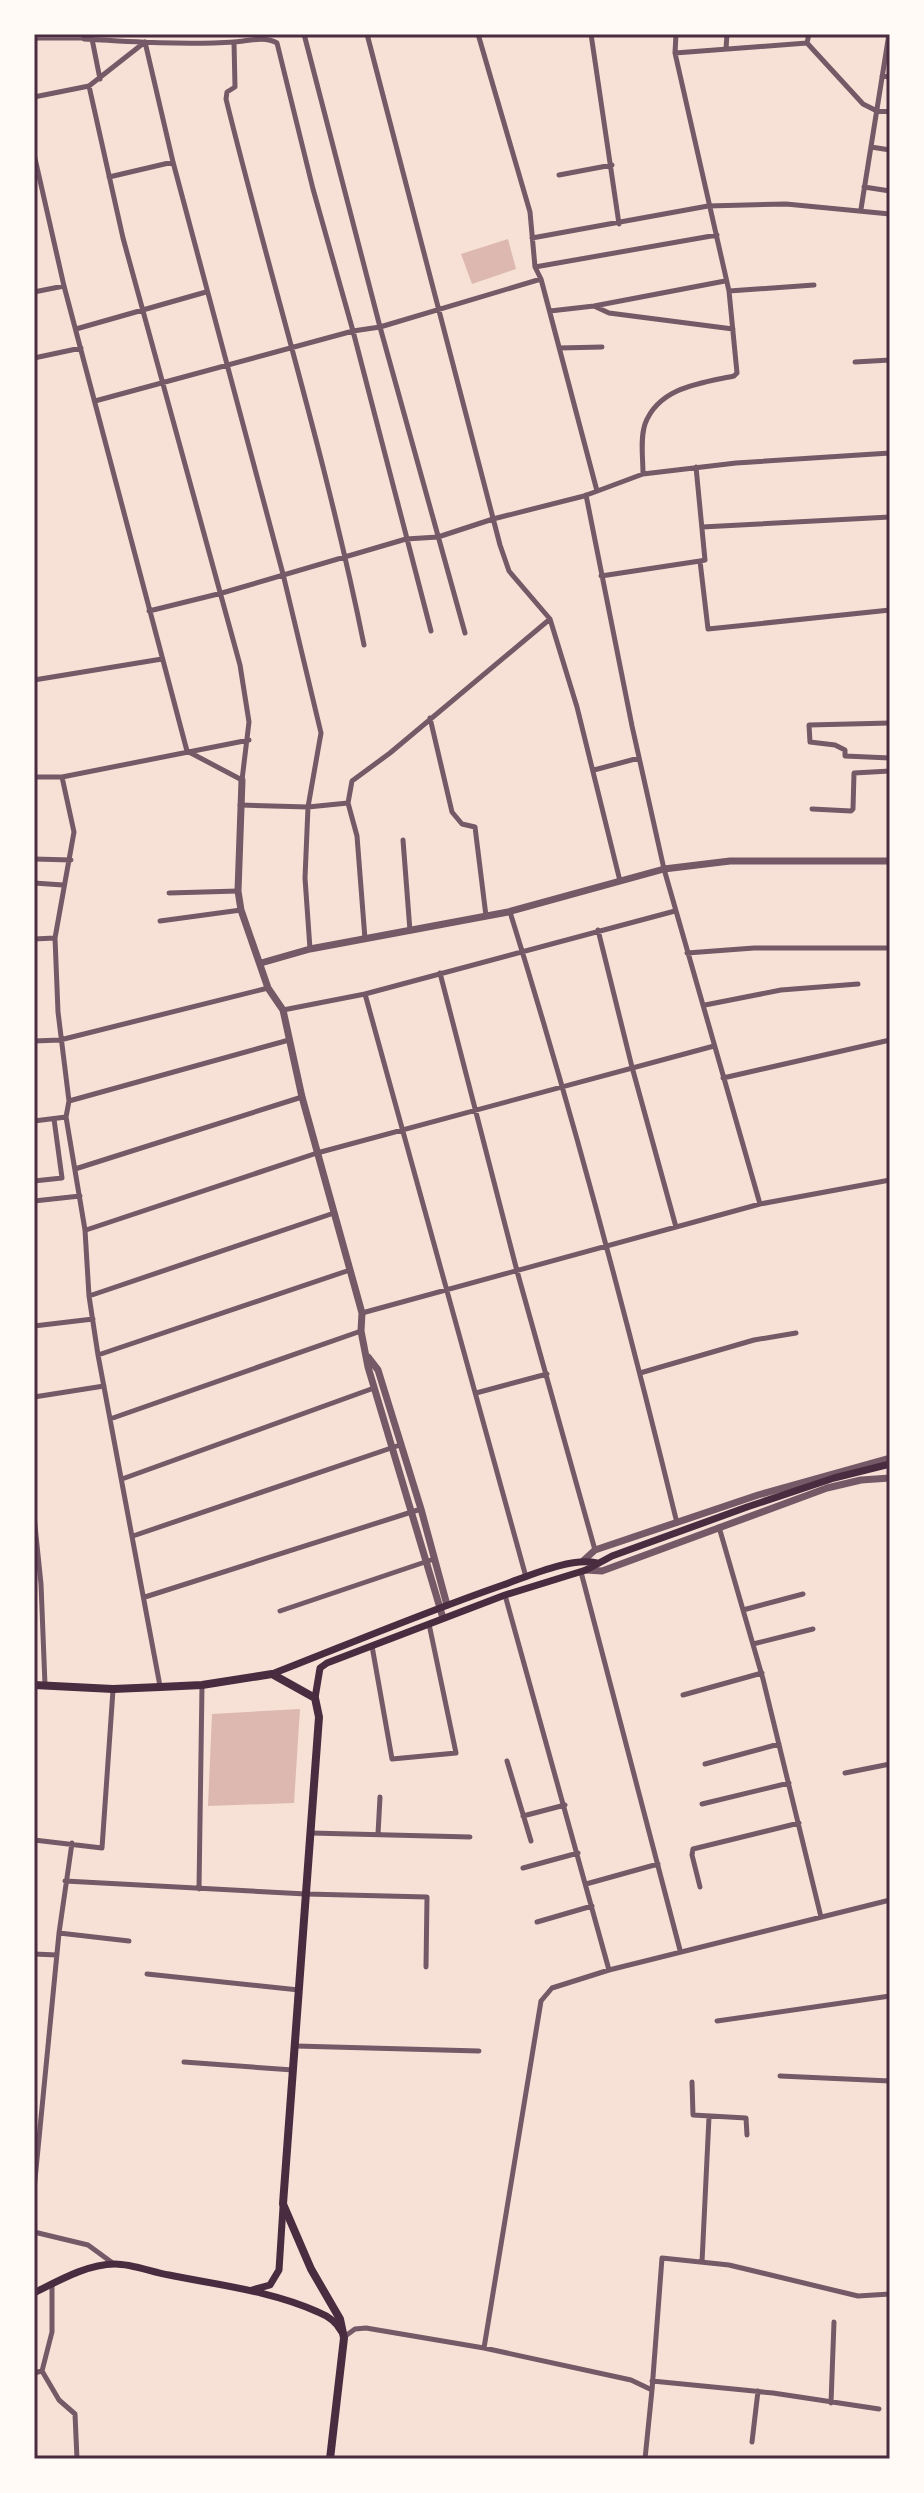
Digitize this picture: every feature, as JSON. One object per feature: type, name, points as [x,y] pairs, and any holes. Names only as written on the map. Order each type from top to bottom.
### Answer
[{"type":"main road","points":[[250,2291],[270,2285],[279,2270],[319,1717],[315,1698],[320,1668],[429,1623],[583,1571],[612,1556],[762,1502],[834,1478],[890,1464]]},
{"type":"main road","points":[[872,1470],[890,1471]]},
{"type":"main road","points":[[34,1685],[113,1689],[160,1687],[202,1685],[272,1674],[443,1606],[526,1577],[584,1560],[597,1563]]},
{"type":"main road","points":[[272,1674],[315,1698]]},
{"type":"main road","points":[[283,2204],[311,2269],[340,2319],[344,2338],[330,2459]]},
{"type":"main road","points":[[34,2293],[94,2268],[115,2264],[250,2291],[316,2311],[337,2323],[344,2338]]},
{"type":"street","points":[[304,34],[380,327],[465,633]]},
{"type":"street","points":[[367,34],[493,519],[509,571],[550,619],[566,663],[620,881]]},
{"type":"street","points":[[478,34],[530,212],[535,267],[550,311],[597,491]]},
{"type":"street","points":[[591,34],[619,224]]},
{"type":"street","points":[[643,474],[645,426],[659,404],[679,390],[737,374],[729,291],[675,53],[676,34]]},
{"type":"street","points":[[726,49],[727,34]]},
{"type":"street","points":[[807,43],[809,34]]},
{"type":"street","points":[[861,209],[889,34]]},
{"type":"street","points":[[84,36],[145,42],[234,42],[258,37],[277,43],[431,631]]},
{"type":"street","points":[[92,39],[100,79]]},
{"type":"street","points":[[34,97],[89,86],[145,42]]},
{"type":"street","points":[[145,42],[173,162],[283,574],[321,733],[308,807],[305,878],[310,949]]},
{"type":"street","points":[[234,42],[235,87],[227,92],[226,99],[346,556],[364,645]]},
{"type":"street","points":[[675,53],[807,43]]},
{"type":"street","points":[[807,43],[863,104],[890,112]]},
{"type":"street","points":[[882,76],[890,77]]},
{"type":"street","points":[[89,86],[143,310],[240,665],[249,722],[240,805],[238,891],[241,910],[268,988],[283,1010],[302,1097],[362,1313],[361,1331],[374,1388],[412,1513],[431,1560]]},
{"type":"street","points":[[871,147],[890,150]]},
{"type":"street","points":[[34,154],[64,286],[187,751],[242,780]]},
{"type":"street","points":[[109,177],[173,162]]},
{"type":"street","points":[[559,175],[612,165]]},
{"type":"street","points":[[864,187],[890,191]]},
{"type":"street","points":[[532,238],[708,206],[786,204],[890,214]]},
{"type":"street","points":[[535,267],[717,235]]},
{"type":"street","points":[[95,401],[353,331],[380,327],[541,279]]},
{"type":"street","points":[[550,311],[594,306],[725,281]]},
{"type":"street","points":[[729,291],[814,285]]},
{"type":"street","points":[[34,292],[64,286]]},
{"type":"street","points":[[76,329],[206,291]]},
{"type":"street","points":[[594,306],[609,313],[733,329]]},
{"type":"street","points":[[559,348],[602,347]]},
{"type":"street","points":[[34,358],[81,348]]},
{"type":"street","points":[[855,362],[890,360]]},
{"type":"street","points":[[149,611],[406,539],[438,537],[586,495],[643,474],[696,467],[890,453]]},
{"type":"street","points":[[601,576],[705,560],[696,467]]},
{"type":"street","points":[[586,495],[664,869],[760,1204]]},
{"type":"street","points":[[702,527],[890,517]]},
{"type":"street","points":[[700,561],[708,629],[890,610]]},
{"type":"street","points":[[365,939],[357,836],[348,803],[352,781],[550,619]]},
{"type":"street","points":[[34,680],[162,659]]},
{"type":"street","points":[[430,718],[452,812],[462,824],[475,827],[486,917]]},
{"type":"street","points":[[890,723],[809,725],[807,732],[810,742],[839,746],[845,750],[845,756],[890,758]]},
{"type":"street","points":[[34,777],[62,777],[249,740]]},
{"type":"street","points":[[594,770],[639,758]]},
{"type":"street","points":[[812,809],[851,811],[854,773],[890,771]]},
{"type":"street","points":[[62,777],[74,832],[55,938],[60,1040],[69,1101],[66,1117],[85,1230],[89,1296],[98,1355],[160,1687]]},
{"type":"street","points":[[240,805],[308,807],[348,803]]},
{"type":"street","points":[[403,840],[410,932]]},
{"type":"street","points":[[34,859],[71,860]]},
{"type":"street","points":[[261,963],[310,949],[486,917],[664,869],[730,861],[890,861]]},
{"type":"street","points":[[34,883],[63,885]]},
{"type":"street","points":[[169,893],[238,891]]},
{"type":"street","points":[[160,921],[241,910]]},
{"type":"street","points":[[510,911],[564,1086],[677,1523]]},
{"type":"street","points":[[283,1010],[365,994],[675,911]]},
{"type":"street","points":[[598,930],[676,1227]]},
{"type":"street","points":[[34,939],[55,938]]},
{"type":"street","points":[[687,953],[754,948],[890,948]]},
{"type":"street","points":[[440,973],[517,1271],[595,1550]]},
{"type":"street","points":[[705,1005],[781,990],[858,984]]},
{"type":"street","points":[[34,1041],[60,1040],[268,988]]},
{"type":"street","points":[[365,994],[526,1577]]},
{"type":"street","points":[[69,1101],[289,1040]]},
{"type":"street","points":[[723,1078],[890,1040]]},
{"type":"street","points":[[85,1230],[317,1153],[714,1046]]},
{"type":"street","points":[[75,1169],[302,1097]]},
{"type":"street","points":[[34,1121],[66,1117]]},
{"type":"street","points":[[34,1181],[62,1178],[54,1119]]},
{"type":"street","points":[[362,1313],[760,1204],[890,1180]]},
{"type":"street","points":[[34,1201],[80,1196]]},
{"type":"street","points":[[89,1296],[334,1213]]},
{"type":"street","points":[[98,1355],[350,1270]]},
{"type":"street","points":[[34,1326],[93,1319]]},
{"type":"street","points":[[110,1419],[361,1331]]},
{"type":"street","points":[[640,1373],[754,1340],[796,1333]]},
{"type":"street","points":[[368,1357],[378,1370],[421,1509],[443,1618]]},
{"type":"street","points":[[476,1393],[547,1374]]},
{"type":"street","points":[[34,1397],[104,1386]]},
{"type":"street","points":[[122,1479],[374,1388]]},
{"type":"street","points":[[133,1536],[400,1445]]},
{"type":"street","points":[[584,1560],[595,1550],[824,1475],[890,1458]]},
{"type":"street","points":[[680,1950],[583,1571],[602,1571],[827,1488],[861,1480],[890,1478]]},
{"type":"street","points":[[145,1597],[421,1509]]},
{"type":"street","points":[[34,1516],[41,1584],[45,1685]]},
{"type":"street","points":[[719,1526],[762,1673],[821,1917]]},
{"type":"street","points":[[280,1611],[431,1560]]},
{"type":"street","points":[[743,1610],[803,1594]]},
{"type":"street","points":[[505,1595],[609,1970]]},
{"type":"street","points":[[372,1645],[392,1759],[456,1753],[429,1623]]},
{"type":"street","points":[[753,1644],[813,1629]]},
{"type":"street","points":[[683,1695],[762,1673]]},
{"type":"street","points":[[199,1889],[202,1685]]},
{"type":"street","points":[[34,1840],[102,1848],[113,1689]]},
{"type":"street","points":[[705,1764],[779,1744]]},
{"type":"street","points":[[507,1761],[531,1841]]},
{"type":"street","points":[[845,1773],[890,1764]]},
{"type":"street","points":[[702,1804],[789,1783]]},
{"type":"street","points":[[378,1834],[380,1797]]},
{"type":"street","points":[[523,1816],[565,1805]]},
{"type":"street","points":[[700,1887],[693,1849],[799,1823]]},
{"type":"street","points":[[310,1833],[470,1837]]},
{"type":"street","points":[[34,2190],[59,1933],[72,1843]]},
{"type":"street","points":[[523,1868],[578,1853]]},
{"type":"street","points":[[586,1884],[658,1864]]},
{"type":"street","points":[[65,1881],[427,1897],[426,1967]]},
{"type":"street","points":[[484,2348],[541,2001],[552,1988],[680,1950],[890,1900]]},
{"type":"street","points":[[537,1922],[592,1906]]},
{"type":"street","points":[[59,1933],[129,1941]]},
{"type":"street","points":[[34,1954],[57,1955]]},
{"type":"street","points":[[147,1974],[299,1990]]},
{"type":"street","points":[[717,2021],[890,1996]]},
{"type":"street","points":[[295,2046],[479,2051]]},
{"type":"street","points":[[184,2062],[293,2070]]},
{"type":"street","points":[[780,2076],[890,2081]]},
{"type":"street","points":[[692,2082],[691,2113],[746,2118],[747,2135]]},
{"type":"street","points":[[702,2262],[709,2117]]},
{"type":"street","points":[[34,2232],[88,2245],[115,2264]]},
{"type":"street","points":[[645,2459],[662,2258],[729,2265],[858,2296],[890,2294]]},
{"type":"street","points":[[52,2284],[52,2332],[42,2371],[59,2400],[75,2414],[77,2459]]},
{"type":"street","points":[[831,2403],[834,2322]]},
{"type":"street","points":[[344,2338],[355,2329],[366,2328],[484,2348],[631,2380],[652,2390]]},
{"type":"street","points":[[34,2373],[42,2371]]},
{"type":"street","points":[[652,2381],[758,2391],[879,2409]]},
{"type":"street","points":[[752,2442],[758,2391]]},
{"type":"lane","points":[[34,39],[84,36]]},
{"type":"shaded area","points":[[508,239],[516,269],[472,284],[461,254]]},
{"type":"shaded area","points":[[300,1709],[294,1803],[208,1806],[212,1714]]}]
